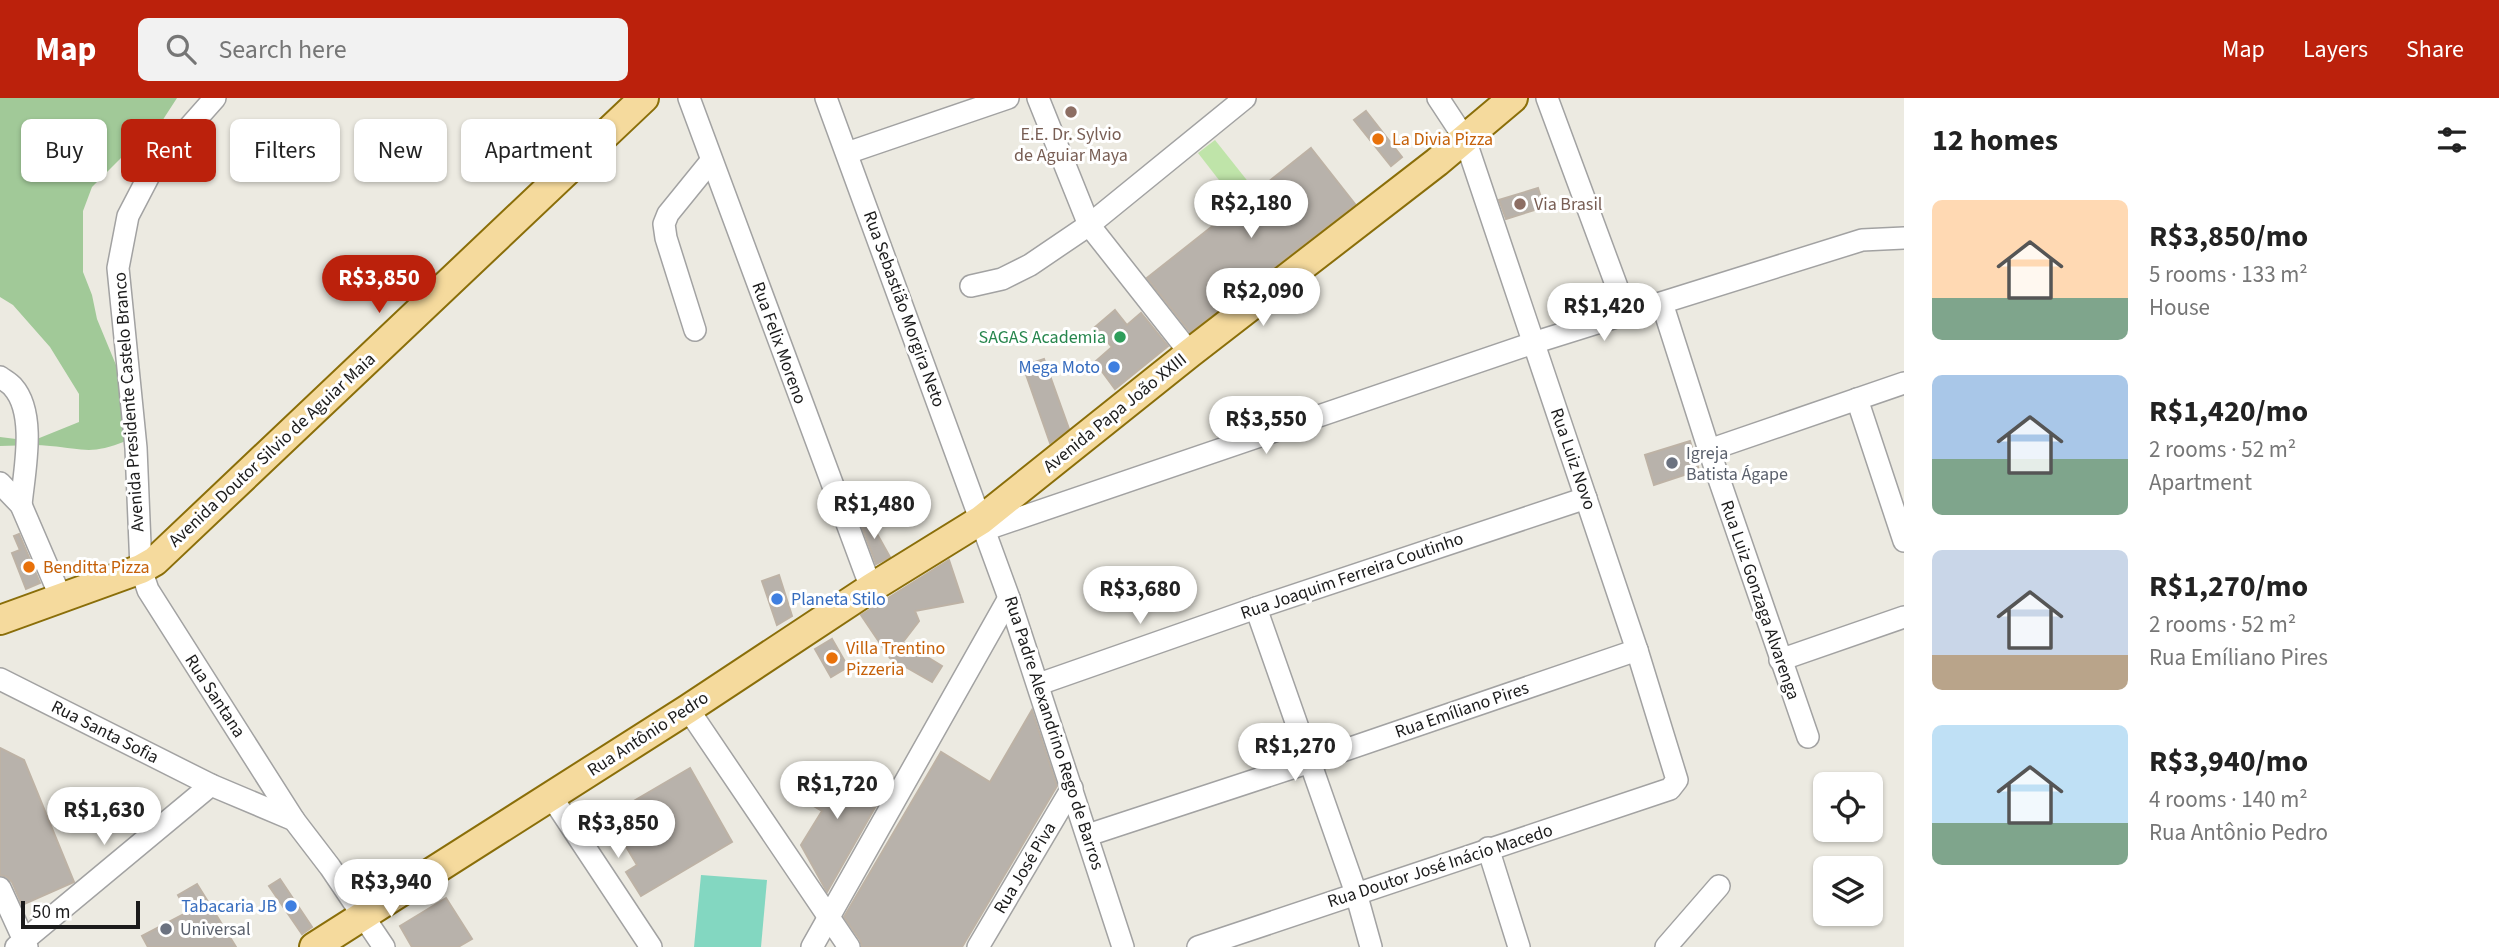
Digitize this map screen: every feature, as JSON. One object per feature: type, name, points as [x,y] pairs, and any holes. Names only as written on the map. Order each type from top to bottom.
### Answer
[{"type":"main road","name":"Avenida Doutor Silvio de Aguiar Maia","points":[[0,620],[141,569],[155,561],[644,98]]},
{"type":"main road","name":"Avenida Papa João XXIII","points":[[983,525],[1190,353],[1465,139],[1513,98]]},
{"type":"main road","name":"Rua Antônio Pedro","points":[[314,947],[688,709],[871,588],[983,525]]},
{"type":"street","name":"Avenida Presidente Castelo Branco","points":[[141,569],[136,448],[118,268],[128,216],[153,168],[215,98]]},
{"type":"street","name":"Rua Felix Moreno","points":[[689,98],[871,588]]},
{"type":"street","name":"Rua Sebastião Morgira Neto","points":[[826,98],[983,525]]},
{"type":"street","points":[[847,153],[1008,98]]},
{"type":"street","points":[[1038,98],[1088,225],[1190,353]]},
{"type":"street","points":[[971,286],[1002,279],[1030,265],[1088,225],[1245,98]]},
{"type":"street","name":"Rua Luiz Novo","points":[[1438,98],[1465,139],[1637,650],[1677,780]]},
{"type":"street","points":[[1547,98],[1628,314]]},
{"type":"street","points":[[695,330],[666,238],[664,223],[668,214],[711,161]]},
{"type":"street","points":[[983,525],[1533,343],[1862,240],[1904,238]]},
{"type":"street","name":"Rua Luiz Gonzaga Alvarenga","points":[[1661,303],[1808,737]]},
{"type":"street","points":[[0,377],[13,387],[24,407],[27,423],[21,505]]},
{"type":"street","points":[[1709,450],[1904,383]]},
{"type":"street","points":[[1857,398],[1904,541]]},
{"type":"street","points":[[0,483],[21,505],[61,598]]},
{"type":"street","name":"Rua Joaquim Ferreira Coutinho","points":[[1039,684],[1586,498]]},
{"type":"street","name":"Rua Padre Alexandrino Rego de Barros","points":[[983,525],[1039,684],[1123,947]]},
{"type":"street","name":"Rua Santana","points":[[141,569],[148,590],[294,820],[383,947]]},
{"type":"street","points":[[812,947],[1009,598]]},
{"type":"street","points":[[1256,608],[1356,893],[1371,947]]},
{"type":"street","points":[[1780,660],[1904,617]]},
{"type":"street","name":"Rua Emíliano Pires","points":[[1087,835],[1637,650]]},
{"type":"street","name":"Rua Santa Sofia","points":[[0,680],[211,785],[294,820]]},
{"type":"street","points":[[688,709],[849,947]]},
{"type":"street","name":"Rua Doutor José Inácio Macedo","points":[[1198,947],[1670,789],[1677,780]]},
{"type":"street","points":[[0,888],[22,945],[211,785]]},
{"type":"street","name":"Rua José Piva","points":[[978,947],[1072,788]]},
{"type":"street","points":[[551,796],[651,947]]},
{"type":"street","points":[[1488,849],[1519,947]]},
{"type":"street","points":[[1666,947],[1719,886]]},
{"type":"green space","points":[[0,98],[177,98],[163,119],[121,119],[121,158],[107,172],[107,119],[21,119],[21,182],[97,182],[92,187],[83,211],[83,272],[97,319],[116,365],[130,389],[126,441],[88,450],[44,445],[0,446],[0,437],[32,441],[79,422],[79,394],[50,347],[13,305],[0,297]]},
{"type":"green space","points":[[1215,140],[1300,247],[1282,261],[1198,153]]},
{"type":"green space","points":[[701,875],[767,880],[761,947],[694,947]]},
{"type":"building","name":"La Divia Pizza","points":[[1366,111],[1402,157],[1391,166],[1354,120]]},
{"type":"building","points":[[1311,148],[1355,204],[1190,332],[1147,278]]},
{"type":"building","name":"Via Brasil","points":[[1538,188],[1544,207],[1506,219],[1499,200]]},
{"type":"building","points":[[1115,310],[1127,325],[1141,313],[1168,346],[1115,389],[1095,362],[1112,347],[1095,327]]},
{"type":"building","points":[[1044,359],[1069,429],[1050,443],[1023,366]]},
{"type":"building","name":"Igreja Batista Ágape","points":[[1690,441],[1699,470],[1654,485],[1645,455]]},
{"type":"building","points":[[867,516],[890,557],[876,564],[859,519]]},
{"type":"building","name":"Benditta Pizza","points":[[19,534],[40,583],[26,589],[12,553],[20,550],[14,536]]},
{"type":"building","points":[[949,560],[963,602],[915,611],[919,621],[903,642],[942,666],[932,682],[890,658],[861,615]]},
{"type":"building","name":"Planeta Stilo","points":[[779,575],[792,616],[777,625],[762,581]]},
{"type":"building","name":"Villa Trentino Pizzeria","points":[[832,639],[848,667],[831,677],[815,649]]},
{"type":"building","points":[[1032,710],[1057,786],[962,947],[862,947],[844,917],[941,752],[990,782]]},
{"type":"building","points":[[0,748],[24,760],[74,882],[22,905],[12,882],[0,875]]},
{"type":"building","points":[[828,763],[882,795],[827,892],[801,845],[822,811],[805,801]]},
{"type":"building","points":[[690,768],[732,842],[641,896],[626,872],[637,865],[608,816]]},
{"type":"building","name":"Tabacaria JB","points":[[280,879],[312,927],[302,934],[269,886]]},
{"type":"building","points":[[197,884],[236,947],[148,947],[142,936],[188,912],[178,895]]},
{"type":"building","points":[[446,898],[472,939],[458,947],[412,947],[400,926]]},
{"type":"place","name":"E.E. Dr. Sylvio de Aguiar Maya","points":[[1071,112]]},
{"type":"place","name":"La Divia Pizza","points":[[1378,139]]},
{"type":"place","name":"Via Brasil","points":[[1520,204]]},
{"type":"place","name":"SAGAS Academia","points":[[1120,337]]},
{"type":"place","name":"Mega Moto","points":[[1114,367]]},
{"type":"place","name":"Igreja Batista Ágape","points":[[1672,463]]},
{"type":"place","name":"Benditta Pizza","points":[[29,567]]},
{"type":"place","name":"Planeta Stilo","points":[[777,599]]},
{"type":"place","name":"Villa Trentino Pizzeria","points":[[832,658]]},
{"type":"place","name":"Tabacaria JB","points":[[291,906]]},
{"type":"place","name":"Universal","points":[[166,929]]}]
